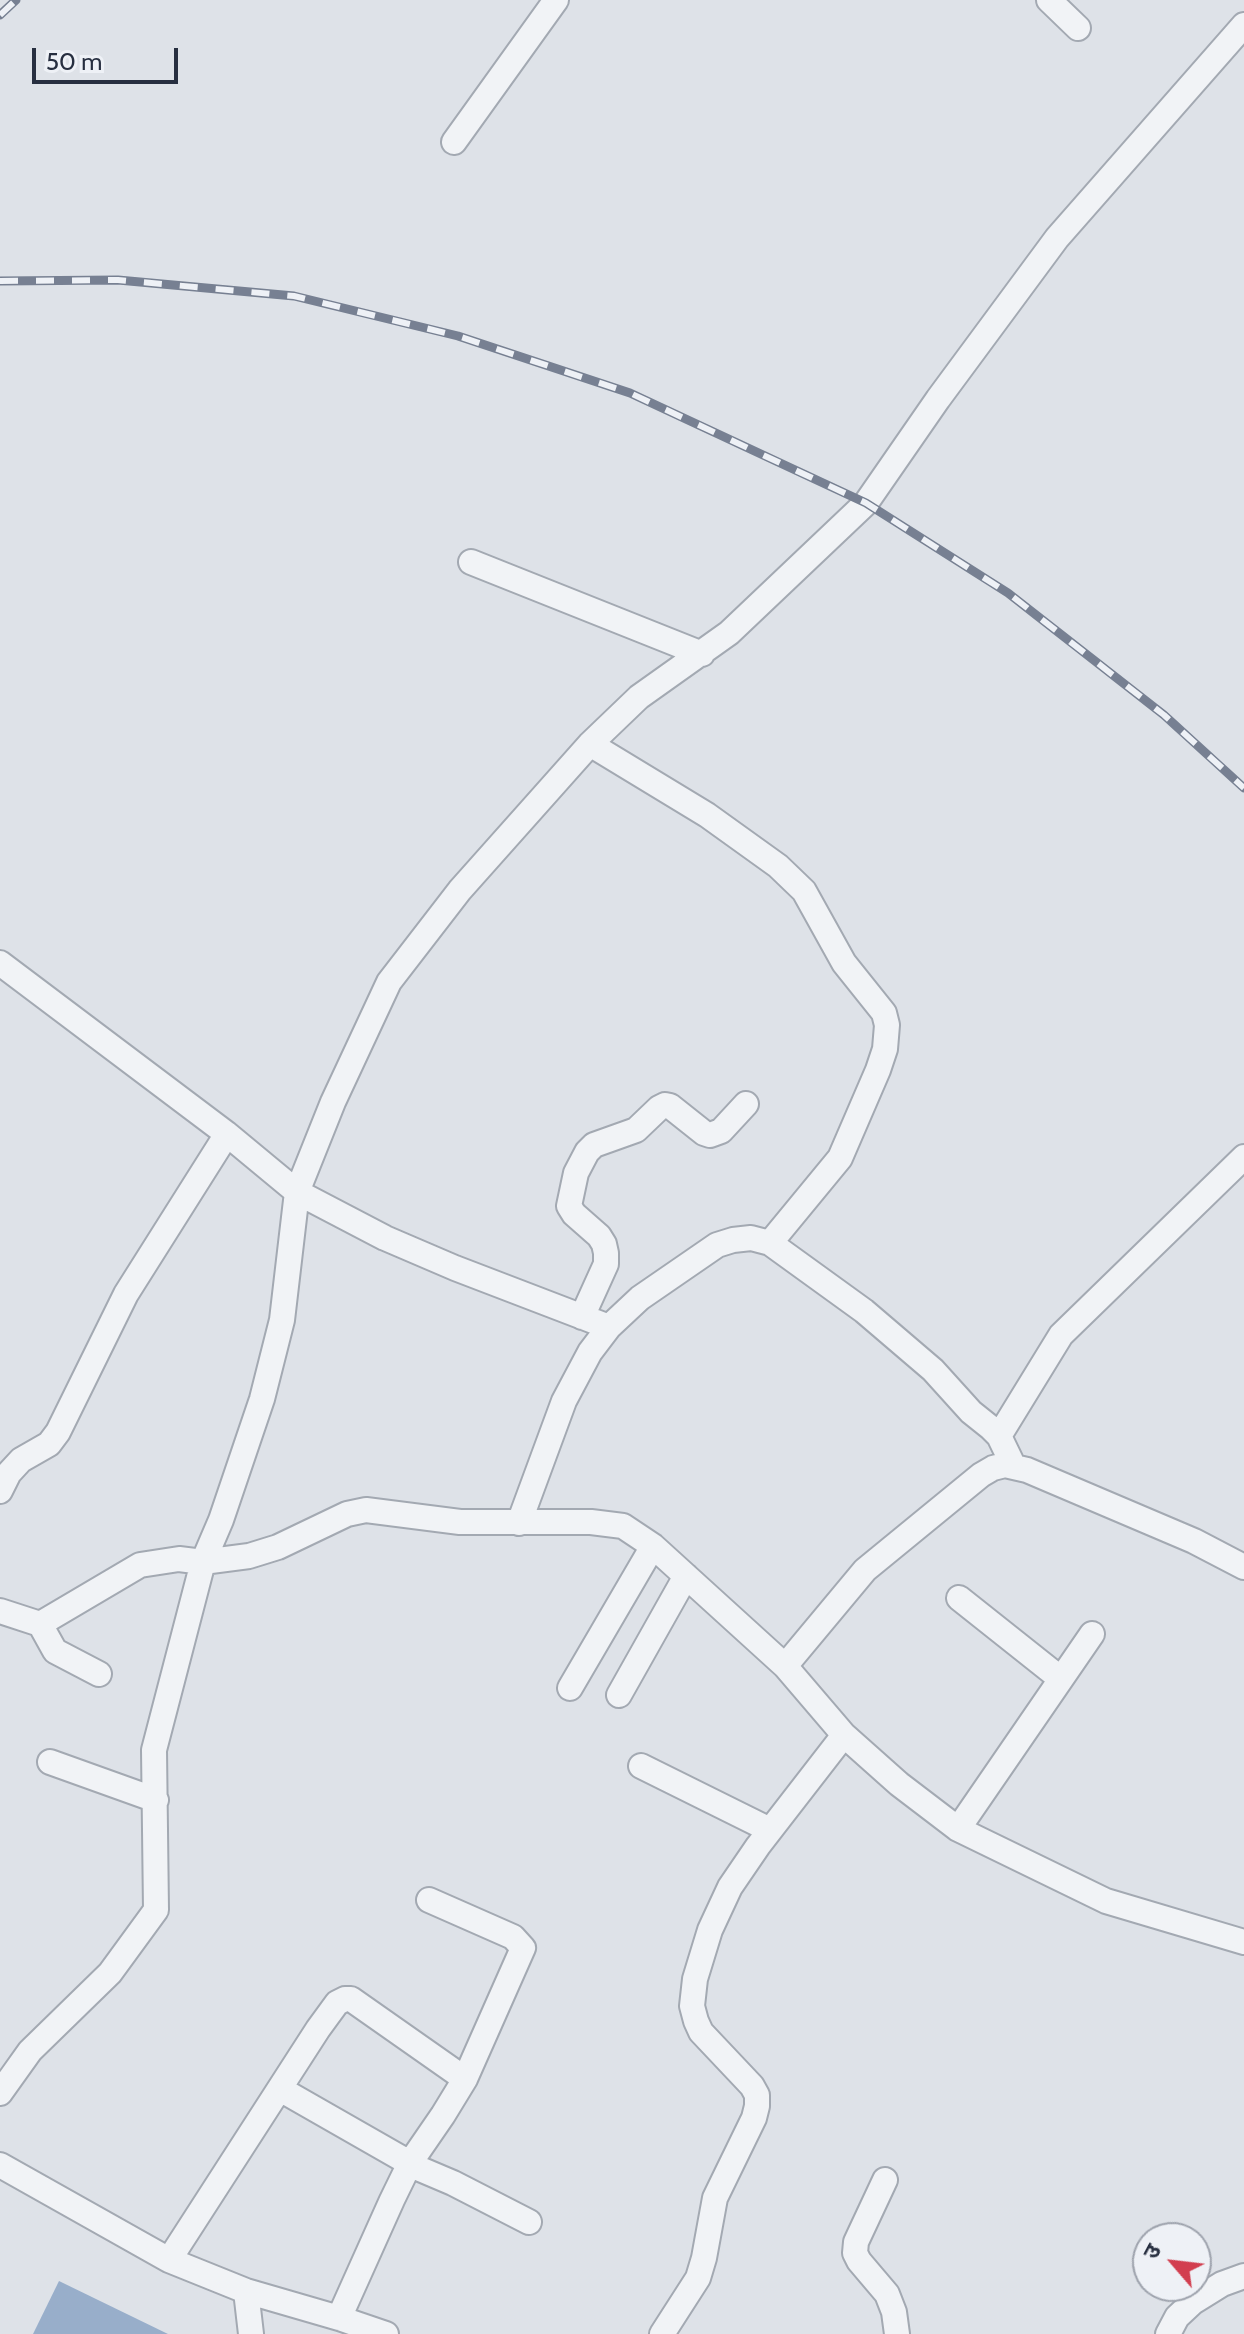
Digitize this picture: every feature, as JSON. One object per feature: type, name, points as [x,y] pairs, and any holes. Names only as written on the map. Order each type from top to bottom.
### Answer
[{"type":"street","points":[[454,142],[556,0]]},
{"type":"street","points":[[1049,0],[1078,28]]},
{"type":"street","points":[[0,2093],[30,2051],[110,1973],[156,1910],[154,1750],[203,1562],[221,1520],[266,1386],[282,1320],[297,1192],[333,1102],[389,982],[460,890],[590,744],[639,697],[729,633],[866,503],[938,399],[1057,238],[1243,28]]},
{"type":"street","points":[[471,562],[702,654]]},
{"type":"street","points":[[590,744],[707,815],[778,866],[804,891],[844,963],[884,1013],[887,1025],[885,1049],[840,1158],[770,1243]]},
{"type":"street","points":[[0,963],[227,1134],[297,1192],[385,1238],[609,1327]]},
{"type":"street","points":[[582,1317],[606,1264],[606,1253],[599,1236],[569,1206],[576,1173],[587,1152],[594,1145],[636,1130],[665,1105],[710,1135],[721,1131],[746,1104]]},
{"type":"street","points":[[0,1491],[9,1473],[21,1460],[49,1444],[58,1432],[126,1294],[227,1134]]},
{"type":"street","points":[[999,1436],[1061,1335],[1244,1157]]},
{"type":"street","points":[[519,1523],[564,1401],[590,1352],[609,1327],[640,1298],[717,1245],[751,1238],[770,1243],[864,1311],[933,1370],[971,1412],[999,1436],[1013,1465]]},
{"type":"street","points":[[785,1666],[848,1587],[883,1554],[993,1468],[1013,1465],[1194,1541],[1244,1567]]},
{"type":"street","points":[[40,1624],[140,1565],[179,1559],[203,1562],[249,1556],[278,1547],[347,1514],[366,1510],[460,1522],[609,1524],[634,1532],[653,1546],[785,1666],[844,1735],[899,1784],[958,1829],[1106,1901],[1244,1942]]},
{"type":"street","points":[[570,1688],[653,1546]]},
{"type":"street","points":[[619,1695],[686,1576]]},
{"type":"street","points":[[959,1598],[1061,1679]]},
{"type":"street","points":[[0,1611],[40,1624],[55,1651],[99,1674]]},
{"type":"street","points":[[958,1829],[1092,1634]]},
{"type":"street","points":[[662,2334],[698,2278],[715,2198],[757,2106],[757,2095],[752,2086],[701,2032],[692,2006],[695,1979],[710,1930],[730,1887],[844,1735]]},
{"type":"street","points":[[50,1762],[156,1800]]},
{"type":"street","points":[[641,1766],[770,1830]]},
{"type":"street","points":[[339,2318],[410,2163],[465,2079],[523,1948],[513,1937],[429,1900]]},
{"type":"street","points":[[169,2260],[337,2003],[351,1999],[465,2079]]},
{"type":"street","points":[[280,2089],[410,2163],[529,2222]]},
{"type":"street","points":[[0,2165],[169,2260],[246,2291],[386,2334]]},
{"type":"street","points":[[885,2180],[856,2242],[855,2253],[887,2294],[894,2312],[897,2334]]},
{"type":"street","points":[[1168,2334],[1177,2317],[1193,2302],[1222,2284],[1244,2276]]},
{"type":"street","points":[[246,2291],[251,2334]]},
{"type":"water","points":[[59,2281],[168,2334],[33,2334]]},
{"type":"railway","points":[[0,15],[16,0]]},
{"type":"railway","points":[[0,281],[118,280],[294,296],[458,336],[630,393],[866,503],[1008,593],[1164,715],[1244,788]]}]
